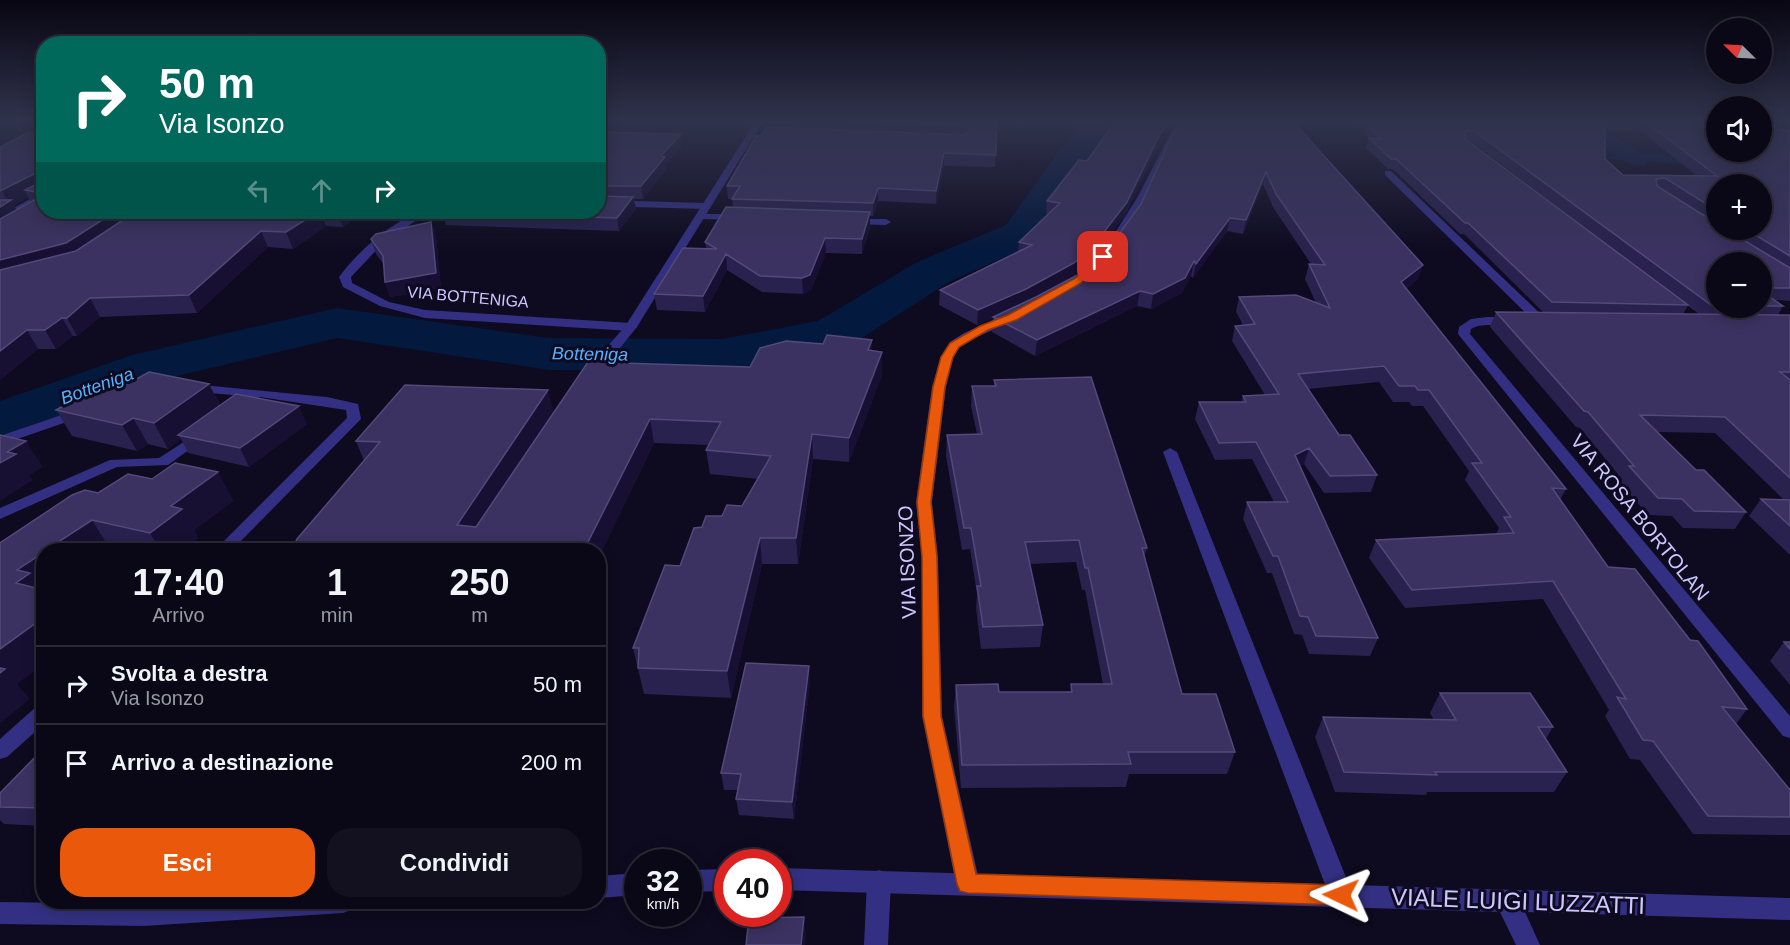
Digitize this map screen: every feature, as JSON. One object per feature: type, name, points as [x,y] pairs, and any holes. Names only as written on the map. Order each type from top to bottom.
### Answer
[{"type":"street","points":[[579,390],[630,329],[732,164]]},
{"type":"street","points":[[1106,253],[1132,216],[1158,164]]},
{"type":"street","name":"VIA ROSA BORTOLAN","points":[[1388,173],[1547,322],[1481,320],[1465,327],[1464,334],[1790,730]]},
{"type":"street","points":[[12,212],[36,198]]},
{"type":"street","points":[[606,204],[703,211],[746,217]]},
{"type":"street","points":[[0,212],[36,211]]},
{"type":"street","name":"VIA BOTTENIGA","points":[[411,219],[396,227],[352,268],[345,277],[347,285],[359,294],[380,302],[399,309],[425,314],[630,329]]},
{"type":"street","points":[[839,220],[886,222]]},
{"type":"street","name":"VIA ISONZO","points":[[968,884],[932,716],[930,557],[924,502],[927,469],[936,426],[939,387],[947,357],[954,345],[968,336],[1021,313]]},
{"type":"street","points":[[179,387],[258,393],[327,401],[353,407],[354,419],[230,543]]},
{"type":"street","points":[[0,514],[115,463],[169,468],[215,424],[258,393]]},
{"type":"street","points":[[0,441],[87,410]]},
{"type":"street","points":[[1170,452],[1341,895]]},
{"type":"street","points":[[0,751],[36,719]]},
{"type":"street","name":"VIALE LUIGI LUZZATTI","points":[[792,879],[1790,909]]},
{"type":"street","points":[[876,945],[879,881]]},
{"type":"street","points":[[606,886],[624,885]]},
{"type":"street","points":[[1507,900],[1528,945]]},
{"type":"street","points":[[0,913],[144,915],[235,909]]},
{"type":"water","points":[[1674,164],[1738,164],[1790,171],[1708,167]]},
{"type":"building","points":[[0,164],[36,164],[36,173],[0,191]]},
{"type":"building","points":[[606,164],[659,164],[641,186],[606,186]]},
{"type":"building","points":[[740,164],[942,164],[936,191],[878,188],[873,203],[732,199],[740,186],[727,186]]},
{"type":"building","points":[[1076,164],[1145,164],[1127,202],[1091,249],[1074,263],[1026,289],[978,310],[940,290],[1032,245],[1019,242],[1060,203],[1047,201]]},
{"type":"building","points":[[1159,164],[1331,164],[1423,265],[1401,282],[1566,489],[1552,488],[1608,567],[1635,569],[1690,640],[1698,641],[1747,709],[1722,707],[1790,790],[1790,817],[1708,816],[1653,741],[1643,740],[1617,697],[1626,699],[1553,581],[1412,590],[1376,540],[1514,533],[1504,517],[1511,517],[1472,463],[1482,463],[1429,390],[1418,390],[1415,386],[1399,386],[1384,366],[1298,374],[1339,435],[1350,435],[1377,475],[1330,476],[1309,448],[1295,455],[1378,638],[1316,636],[1308,617],[1300,616],[1278,556],[1273,556],[1247,502],[1288,502],[1256,442],[1219,443],[1199,402],[1246,402],[1243,396],[1279,394],[1235,326],[1255,324],[1239,297],[1296,295],[1330,308],[1309,264],[1325,265],[1276,194],[1266,172],[1246,220],[1230,218],[1196,264],[1194,261],[1185,278],[1153,294],[1140,291],[1037,340],[993,317],[1085,271],[1103,256],[1141,204]]},
{"type":"building","points":[[1401,164],[1499,164],[1688,305],[1552,302],[1468,223],[1465,223]]},
{"type":"building","points":[[1519,164],[1611,164],[1623,175],[1706,176],[1706,204],[1665,178],[1656,179],[1657,186],[1706,217],[1706,240],[1744,240],[1763,252],[1706,252],[1706,301]]},
{"type":"building","points":[[1701,164],[1790,164],[1790,256],[1764,240],[1772,240],[1772,174],[1714,174]]},
{"type":"building","points":[[36,184],[36,192],[25,190]]},
{"type":"building","points":[[606,196],[633,197],[617,218],[606,218]]},
{"type":"building","points":[[36,199],[36,219],[104,219],[66,243],[0,260],[0,219]]},
{"type":"building","points":[[0,200],[11,200],[0,207]]},
{"type":"building","points":[[726,207],[870,212],[862,239],[825,238],[810,275],[802,278],[760,276],[726,254],[703,296],[654,294],[683,248],[717,249],[705,242]]},
{"type":"building","points":[[124,219],[307,219],[286,232],[261,231],[189,295],[90,298],[67,318],[62,318],[45,330],[27,330],[0,351],[0,270],[76,251]]},
{"type":"building","points":[[431,222],[436,273],[385,282],[383,256],[371,239],[376,234]]},
{"type":"building","points":[[1772,257],[1790,268],[1790,288],[1772,288]]},
{"type":"building","points":[[1772,298],[1783,306],[1772,306]]},
{"type":"building","points":[[1496,312],[1706,314],[1706,318],[1772,318],[1772,315],[1790,315],[1790,372],[1780,372],[1790,380],[1790,478],[1725,417],[1640,415],[1696,470],[1704,470],[1746,512],[1694,511],[1682,499],[1658,498],[1629,466],[1634,466],[1588,412],[1584,411]]},
{"type":"building","points":[[827,335],[872,340],[868,350],[882,352],[849,438],[812,434],[796,538],[760,538],[727,671],[638,668],[639,648],[633,648],[665,565],[680,566],[694,528],[702,527],[706,516],[722,516],[727,505],[742,506],[771,456],[706,450],[721,422],[650,419],[588,543],[295,543],[380,442],[356,441],[405,385],[548,390],[457,525],[476,527],[588,362],[750,367],[760,348],[786,341],[823,344]]},
{"type":"building","points":[[149,372],[209,384],[154,423],[133,418],[122,425],[56,410],[108,381],[126,385]]},
{"type":"building","points":[[1091,377],[1147,548],[1142,548],[1182,694],[1216,694],[1235,752],[1128,752],[1131,764],[962,765],[956,685],[998,684],[999,692],[1072,692],[1071,684],[1112,684],[1088,568],[1085,568],[1079,540],[1025,542],[1043,625],[983,627],[977,586],[981,586],[971,528],[964,528],[947,435],[982,434],[972,386],[996,386],[994,380]]},
{"type":"building","points":[[236,394],[299,406],[240,448],[178,435]]},
{"type":"building","points":[[0,435],[26,441],[7,452],[16,454],[0,463]]},
{"type":"building","points":[[175,463],[218,472],[171,506],[182,509],[150,533],[92,520],[57,543],[36,543],[36,557],[17,570],[30,573],[16,583],[36,588],[36,623],[0,649],[0,543],[72,495],[85,490],[98,493],[128,474],[152,479]]},
{"type":"building","points":[[1761,499],[1790,500],[1790,526]]},
{"type":"building","points":[[746,663],[809,666],[792,802],[736,799],[741,774],[721,773]]},
{"type":"building","points":[[1440,693],[1530,693],[1553,727],[1538,727],[1567,772],[1435,772],[1437,775],[1344,772],[1323,717],[1456,720]]},
{"type":"building","points":[[36,756],[36,808],[0,807],[0,793]]},
{"type":"building","points":[[792,917],[804,917],[801,945],[746,945],[748,927],[792,927]]},
{"type":"waterway","name":"Botteniga","points":[[0,421],[151,366],[337,323],[549,354],[722,355],[833,334],[933,272],[1021,234],[1068,164]]},
{"type":"route","points":[[1103,257],[1078,281],[1030,308],[984,328],[954,345],[947,357],[939,387],[936,426],[927,469],[924,502],[930,557],[932,716],[968,884],[1341,895]]}]
